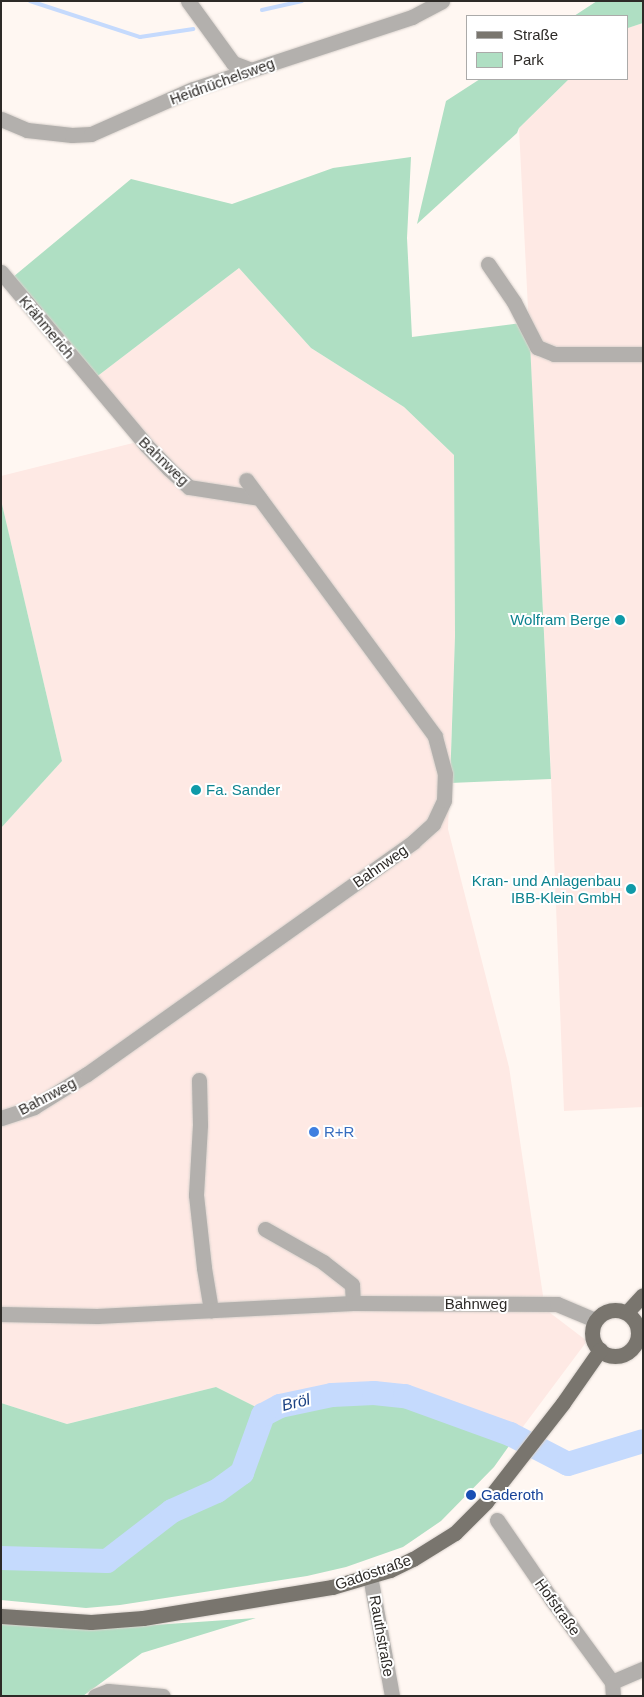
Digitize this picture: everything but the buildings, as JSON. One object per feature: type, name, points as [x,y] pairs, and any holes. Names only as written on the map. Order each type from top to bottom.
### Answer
[{"type":"main road","points":[[627,1312],[643,1295]]},
{"type":"main road","points":[[613,1309],[627,1312],[636,1322],[638,1328],[638,1351],[613,1356],[600,1350],[592,1339],[592,1326],[595,1320],[606,1311],[613,1309]]},
{"type":"main road","name":"Gadostraße","points":[[1,1616],[91,1622],[143,1618],[332,1587],[370,1576],[413,1559],[455,1533],[486,1502],[526,1452],[600,1350]]},
{"type":"street","name":"Heidnüchelsweg","points":[[1,119],[27,130],[72,135],[91,134],[193,89],[412,17],[442,1]]},
{"type":"street","points":[[190,2],[234,63],[251,70]]},
{"type":"street","points":[[488,264],[514,302],[537,347],[554,354],[643,354]]},
{"type":"street","name":"Krähmerich","points":[[1,272],[93,382]]},
{"type":"street","name":"Bahnweg","points":[[93,382],[146,445],[190,487],[259,498]]},
{"type":"street","name":"Bahnweg","points":[[1,1118],[34,1106],[87,1074],[413,842],[432,824],[444,800],[445,774],[435,736],[246,480]]},
{"type":"street","points":[[199,1080],[200,1125],[196,1195],[204,1268],[211,1310]]},
{"type":"street","points":[[265,1229],[323,1262],[352,1285],[353,1303]]},
{"type":"street","name":"Bahnweg","points":[[1,1314],[97,1316],[353,1303],[557,1304],[595,1320]]},
{"type":"street","name":"Hofstraße","points":[[497,1520],[613,1689]]},
{"type":"street","name":"Rauthstraße","points":[[370,1576],[392,1696]]},
{"type":"street","points":[[613,1689],[643,1669]]},
{"type":"street","points":[[95,1696],[108,1692],[163,1696]]},
{"type":"shaded area","points":[[643,23],[643,1107],[564,1111],[550,752],[519,128],[568,80],[629,80],[629,28]]},
{"type":"shaded area","points":[[239,268],[311,348],[404,407],[454,455],[455,636],[448,829],[509,1067],[545,1309],[587,1341],[519,1432],[398,1392],[260,1409],[216,1387],[67,1424],[1,1403],[1,828],[62,761],[1,500],[1,476],[145,440],[95,378]]},
{"type":"green space","points":[[597,1],[643,1],[643,23],[629,28],[629,15],[576,15]]},
{"type":"green space","points":[[478,80],[568,80],[519,128],[517,133],[417,224],[446,101]]},
{"type":"green space","points":[[411,157],[407,238],[412,337],[529,322],[551,779],[450,783],[455,636],[454,455],[404,407],[311,348],[239,268],[95,378],[13,277],[131,179],[232,204],[333,168]]},
{"type":"green space","points":[[1,500],[62,761],[1,828]]},
{"type":"green space","points":[[216,1387],[260,1409],[398,1392],[519,1432],[494,1467],[441,1521],[403,1547],[346,1567],[307,1576],[120,1605],[86,1608],[1,1600],[1,1403],[67,1424]]},
{"type":"green space","points":[[256,1618],[142,1653],[83,1696],[1,1696],[1,1624],[95,1629]]},
{"type":"waterway","points":[[30,1],[140,37],[193,29]]},
{"type":"waterway","points":[[262,10],[302,1]]},
{"type":"waterway","name":"Bröl","points":[[1,1558],[107,1561],[172,1511],[217,1491],[242,1473],[263,1415],[280,1406],[332,1395],[374,1393],[405,1396],[510,1434],[568,1464],[643,1441]]},
{"type":"place","name":"Wolfram Berge","points":[[620,620]]},
{"type":"place","name":"Fa. Sander","points":[[196,790]]},
{"type":"place","name":"Kran- und Anlagenbau IBB-Klein GmbH","points":[[631,889]]},
{"type":"place","name":"R+R","points":[[314,1132]]},
{"type":"place","name":"Gaderoth","points":[[471,1495]]}]
